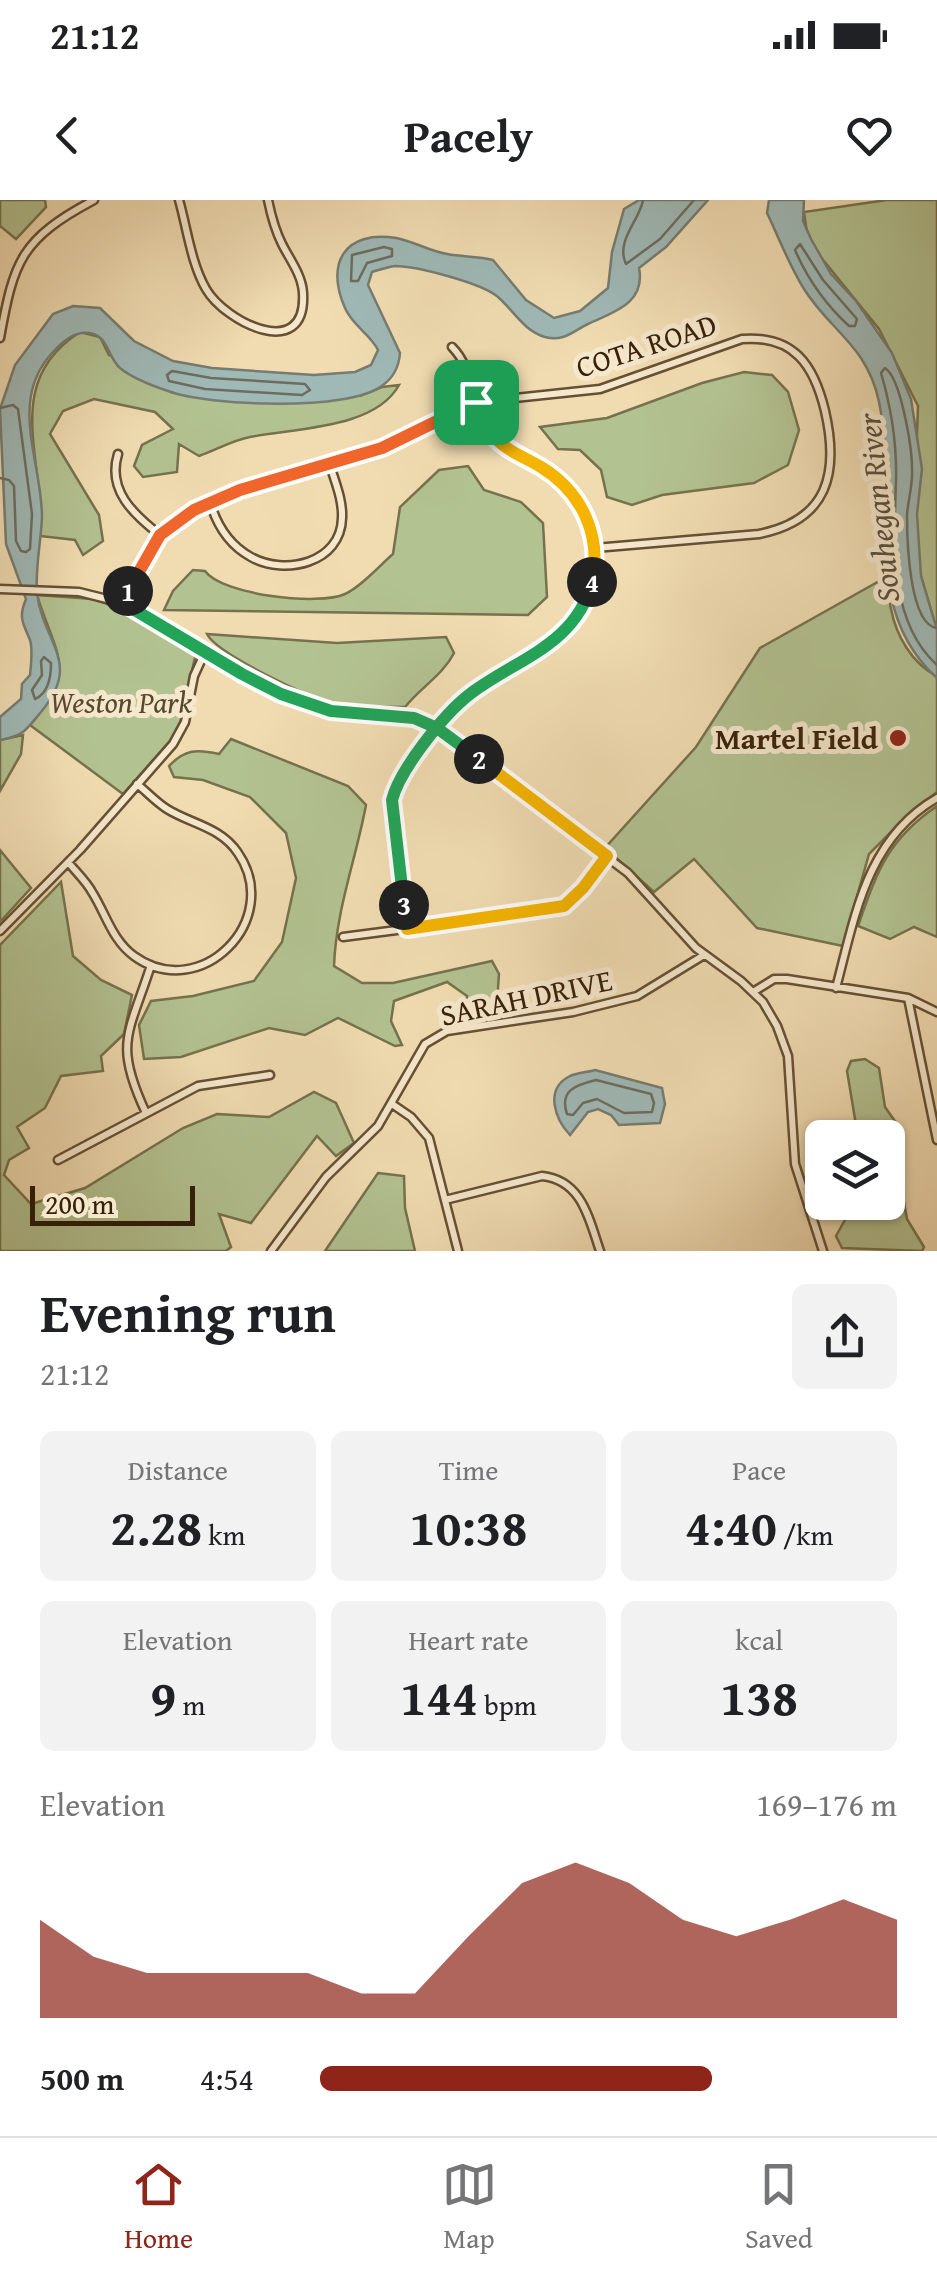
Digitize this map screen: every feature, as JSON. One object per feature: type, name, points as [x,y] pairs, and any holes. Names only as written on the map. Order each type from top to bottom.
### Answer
[{"type":"street","points":[[0,338],[10,284],[20,260],[46,231],[94,200]]},
{"type":"street","points":[[179,200],[200,278],[209,294],[249,326],[279,332],[291,327],[299,317],[303,292],[298,273],[277,233],[268,200]]},
{"type":"street","name":"COTA ROAD","points":[[123,603],[160,535],[183,517],[210,502],[382,448],[476,402],[600,389],[742,339],[784,346],[809,366],[820,388],[832,459],[820,495],[802,516],[786,526],[759,534],[595,548]]},
{"type":"street","points":[[407,929],[392,800],[395,788],[437,728],[466,697],[550,646],[573,624],[590,590],[595,548],[588,523],[570,490],[496,439],[476,402],[462,357],[452,347]]},
{"type":"street","points":[[118,454],[113,473],[120,493],[135,514],[160,535]]},
{"type":"street","points":[[210,502],[224,533],[252,558],[278,566],[302,564],[326,552],[340,531],[341,506],[330,465]]},
{"type":"street","points":[[0,589],[92,594],[123,603],[269,688],[308,704],[350,714],[400,715],[437,728],[607,856],[642,886],[704,955],[753,992],[777,1026],[788,1056],[795,1164],[823,1251]]},
{"type":"street","points":[[0,931],[68,862],[180,733],[194,676],[205,652]]},
{"type":"street","points":[[68,862],[93,893],[118,941],[151,965],[186,970],[220,956],[244,930],[252,894],[246,868],[226,839],[167,809],[137,784]]},
{"type":"street","points":[[836,988],[859,899],[874,863],[900,828],[937,798]]},
{"type":"street","points":[[343,938],[564,906],[607,856]]},
{"type":"street","name":"SARAH DRIVE","points":[[271,1251],[326,1177],[370,1136],[425,1044],[447,1032],[573,1012],[637,996],[704,955]]},
{"type":"street","points":[[146,1113],[130,1079],[126,1047],[151,965]]},
{"type":"street","points":[[753,992],[780,978],[908,998],[937,1012]]},
{"type":"street","points":[[908,998],[937,1140]]},
{"type":"street","points":[[58,1160],[198,1086],[270,1075]]},
{"type":"street","points":[[392,1104],[411,1117],[428,1138],[458,1251]]},
{"type":"street","points":[[445,1200],[542,1176],[555,1178],[576,1192],[600,1251]]},
{"type":"green space","points":[[0,200],[45,200],[46,207],[16,239],[0,226]]},
{"type":"green space","points":[[887,200],[937,200],[937,631],[919,569],[914,515],[918,406],[879,329],[815,250],[804,212]]},
{"type":"green space","points":[[80,332],[100,337],[109,355],[360,396],[399,385],[372,410],[332,424],[244,438],[199,456],[179,444],[177,472],[143,477],[134,466],[142,445],[173,429],[155,412],[94,399],[63,411],[50,434],[99,515],[103,541],[83,555],[75,540],[40,536],[32,425],[41,375],[56,352]]},
{"type":"green space","points":[[744,372],[772,375],[788,392],[799,430],[788,465],[754,483],[662,495],[632,505],[607,497],[601,470],[580,450],[558,449],[540,427],[607,418]]},
{"type":"green space","points":[[468,466],[484,490],[521,502],[543,523],[547,597],[528,615],[164,610],[173,591],[193,570],[205,571],[230,586],[272,596],[315,599],[345,594],[393,554],[400,507],[439,470]]},
{"type":"green space","points":[[890,575],[890,605],[901,638],[920,664],[937,676],[937,792],[869,854],[843,946],[757,928],[694,859],[654,892],[605,848],[696,747],[760,648]]},
{"type":"green space","name":"Weston Park","points":[[37,595],[93,599],[113,606],[196,653],[178,732],[123,794],[30,725],[45,706],[59,676],[56,649]]},
{"type":"green space","points":[[207,634],[337,643],[446,637],[454,653],[405,707],[353,706],[323,701],[287,685],[245,663]]},
{"type":"green space","points":[[23,735],[21,754],[0,791],[0,740]]},
{"type":"green space","points":[[231,739],[348,786],[366,805],[342,905],[334,966],[362,983],[393,983],[492,961],[499,974],[497,1002],[463,1016],[467,996],[447,982],[394,1001],[391,1021],[402,1045],[395,1046],[338,1018],[305,1035],[269,1028],[181,1057],[144,1059],[139,1025],[151,1001],[193,996],[254,981],[282,942],[296,878],[286,833],[250,797],[203,780],[174,777],[169,766],[192,752],[219,754]]},
{"type":"green space","points":[[937,806],[937,937],[914,927],[890,939],[858,926],[871,889],[895,845]]},
{"type":"green space","points":[[0,850],[31,888],[0,922]]},
{"type":"green space","points":[[61,882],[73,956],[101,980],[132,995],[124,1034],[101,1056],[103,1071],[61,1076],[45,1108],[17,1127],[29,1148],[9,1160],[4,1175],[31,1204],[85,1188],[183,1128],[217,1114],[269,1117],[314,1092],[336,1103],[354,1143],[336,1156],[317,1136],[251,1223],[219,1214],[231,1247],[226,1251],[0,1251],[0,945]]},
{"type":"green space","points":[[865,1059],[879,1068],[885,1107],[894,1120],[855,1120],[847,1071],[851,1061]]},
{"type":"green space","points":[[378,1173],[404,1176],[405,1208],[415,1251],[325,1251]]},
{"type":"green space","points":[[905,1208],[907,1219],[924,1247],[922,1251],[842,1248],[836,1236],[845,1220],[905,1220]]},
{"type":"water","points":[[639,200],[708,200],[666,247],[639,268],[638,290],[626,305],[563,337],[538,334],[498,297],[464,281],[405,267],[372,272],[368,285],[400,353],[390,378],[366,394],[278,404],[187,396],[125,372],[98,336],[77,334],[62,343],[40,370],[32,389],[30,410],[42,517],[37,593],[57,653],[59,679],[53,695],[28,728],[0,740],[0,717],[21,699],[22,684],[30,675],[32,652],[22,616],[26,599],[6,544],[0,409],[15,365],[53,314],[73,306],[100,308],[134,341],[173,361],[212,368],[314,375],[355,372],[371,365],[378,350],[348,314],[339,292],[339,264],[352,245],[364,239],[396,238],[440,253],[493,260],[526,300],[554,318],[580,311],[608,288],[612,252],[624,209]]},
{"type":"water","points":[[769,200],[804,200],[803,221],[811,239],[831,274],[856,301],[892,353],[911,399],[922,469],[917,514],[921,576],[937,630],[937,678],[912,650],[897,618],[889,584],[884,437],[873,383],[857,353],[814,304],[799,280],[767,213]]},
{"type":"water","points":[[595,1070],[662,1088],[665,1104],[660,1123],[619,1125],[611,1115],[598,1109],[588,1112],[570,1135],[557,1113],[557,1088],[570,1076]]},
{"type":"place","name":"Martel Field","points":[[898,738]]},
{"type":"route","points":[[476,402],[382,448],[240,490],[183,517],[160,535],[123,603],[281,694],[331,711],[400,715],[437,728],[607,856],[564,906],[407,929],[392,800],[395,788],[437,728],[466,697],[550,646],[573,624],[586,602],[593,577],[595,548],[577,500],[550,473],[496,439],[476,402]]},
{"type":"water label","name":"Souhegan River","points":[[878,508]]}]
